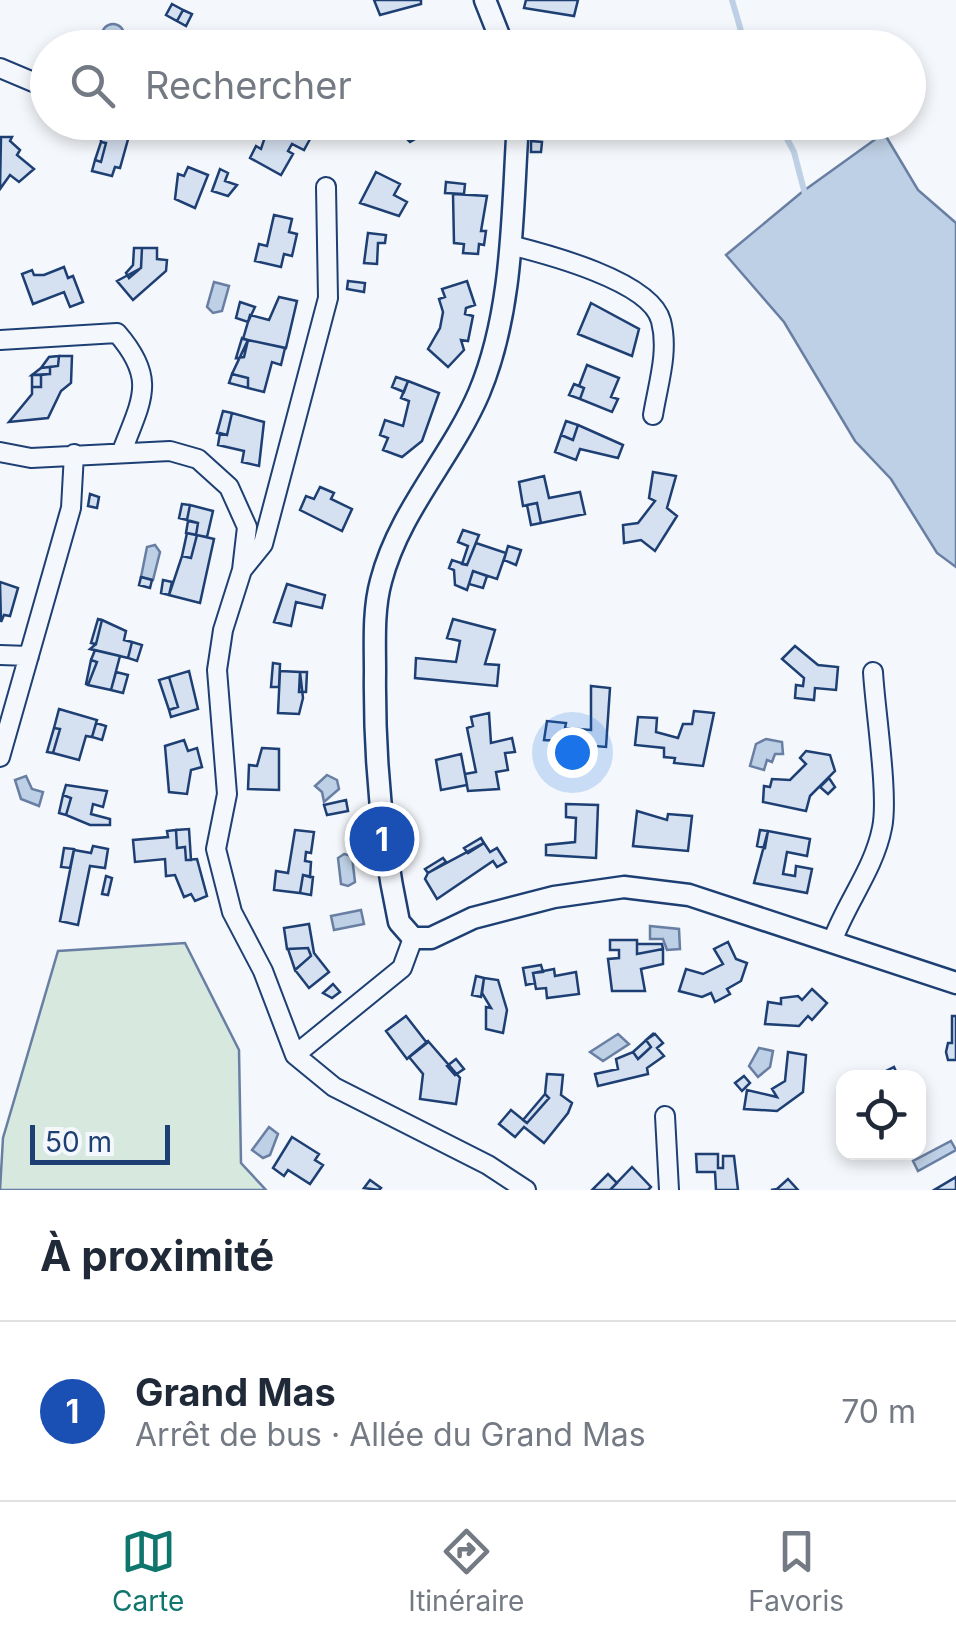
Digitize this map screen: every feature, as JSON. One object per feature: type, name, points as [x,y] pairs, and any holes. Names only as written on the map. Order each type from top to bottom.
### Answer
[{"type":"street","points":[[485,0],[497,30]]},
{"type":"street","points":[[0,68],[30,81]]},
{"type":"street","points":[[517,140],[510,245],[496,339],[478,394],[394,541],[380,584],[376,777],[398,922],[413,938],[431,938],[473,918],[554,897],[624,887],[689,896],[956,983]]},
{"type":"street","points":[[242,570],[264,544],[328,298],[326,187]]},
{"type":"street","points":[[510,245],[556,257],[637,291],[660,316],[665,347],[653,414]]},
{"type":"street","points":[[0,340],[117,333],[140,360],[142,397],[122,451]]},
{"type":"street","points":[[0,452],[30,458],[170,451],[198,459],[229,487],[246,526],[242,570],[223,630],[217,670],[227,794],[216,850],[232,912],[264,971],[296,1055],[334,1087],[488,1165],[526,1190]]},
{"type":"street","points":[[0,757],[71,508],[74,454]]},
{"type":"street","points":[[0,655],[29,656]]},
{"type":"street","points":[[832,942],[844,908],[869,868],[883,825],[873,672]]},
{"type":"street","points":[[296,1055],[402,968],[413,938]]},
{"type":"street","points":[[665,1116],[669,1190]]},
{"type":"shaded area","points":[[185,943],[239,1050],[241,1163],[266,1190],[0,1190],[3,1138],[58,951]]},
{"type":"water","points":[[113,24],[122,30],[104,30]]},
{"type":"water","points":[[874,140],[888,140],[918,190],[956,223],[956,567],[937,553],[891,479],[855,441],[784,322],[726,255],[802,192]]},
{"type":"water","points":[[214,282],[229,286],[222,311],[213,313],[207,307]]},
{"type":"water","points":[[155,545],[160,552],[153,580],[141,577],[147,547]]},
{"type":"water","points":[[766,739],[782,742],[783,754],[775,754],[772,762],[767,760],[764,770],[750,766],[756,744]]},
{"type":"water","points":[[327,775],[337,780],[339,789],[324,802],[322,792],[315,786]]},
{"type":"water","points":[[26,776],[32,789],[43,792],[39,806],[21,799],[15,780]]},
{"type":"water","points":[[344,854],[352,856],[355,882],[348,886],[341,884],[338,858]]},
{"type":"water","points":[[361,910],[364,924],[334,930],[331,916]]},
{"type":"water","points":[[650,926],[679,929],[680,949],[667,950],[663,939],[650,939]]},
{"type":"water","points":[[618,1034],[629,1044],[603,1061],[590,1052]]},
{"type":"water","points":[[759,1048],[773,1051],[770,1067],[758,1077],[749,1066]]},
{"type":"water","points":[[269,1127],[278,1134],[270,1155],[263,1158],[252,1150]]},
{"type":"water","points":[[951,1141],[956,1150],[918,1171],[913,1161],[926,1160],[926,1154]]},
{"type":"building","points":[[374,0],[421,0],[421,4],[380,15]]},
{"type":"building","points":[[526,0],[578,0],[574,16],[524,8]]},
{"type":"building","points":[[172,4],[183,10],[177,21],[166,15]]},
{"type":"building","points":[[183,10],[192,14],[186,26],[177,21]]},
{"type":"building","points":[[1,137],[12,137],[10,141],[20,150],[17,155],[34,169],[19,182],[10,175],[0,189]]},
{"type":"building","points":[[128,140],[120,168],[115,167],[112,176],[92,171],[95,160],[101,162],[106,143],[101,142]]},
{"type":"building","points":[[264,140],[309,140],[304,150],[292,144],[288,151],[293,154],[281,175],[250,158],[256,146],[261,149]]},
{"type":"building","points":[[531,141],[542,142],[541,152],[531,152]]},
{"type":"building","points":[[101,142],[106,143],[101,162],[95,160]]},
{"type":"building","points":[[188,167],[208,175],[195,208],[175,199],[178,174],[184,176]]},
{"type":"building","points":[[220,169],[228,173],[225,181],[237,185],[228,196],[212,191]]},
{"type":"building","points":[[376,172],[400,184],[394,195],[407,202],[399,216],[360,203]]},
{"type":"building","points":[[446,182],[465,184],[464,194],[445,193]]},
{"type":"building","points":[[453,194],[487,196],[481,231],[486,231],[484,245],[479,244],[478,254],[463,253],[464,244],[454,243]]},
{"type":"building","points":[[274,215],[292,219],[289,232],[297,234],[292,256],[284,254],[281,267],[255,261],[259,244],[267,246]]},
{"type":"building","points":[[368,233],[386,235],[385,243],[378,243],[377,264],[364,263]]},
{"type":"building","points":[[134,248],[142,248],[141,268],[129,278],[126,273],[133,265]]},
{"type":"building","points":[[142,248],[157,248],[157,259],[167,260],[166,271],[133,300],[117,281],[141,268]]},
{"type":"building","points":[[64,267],[68,278],[73,276],[83,302],[70,307],[64,292],[33,304],[22,274],[32,270],[34,275],[44,275]]},
{"type":"building","points":[[348,281],[365,283],[364,292],[347,289]]},
{"type":"building","points":[[467,281],[475,305],[466,308],[465,314],[473,316],[468,341],[461,340],[464,350],[448,367],[428,349],[440,328],[443,312],[439,299],[445,297],[442,289]]},
{"type":"building","points":[[279,297],[297,301],[286,348],[243,339],[250,315],[269,320]]},
{"type":"building","points":[[240,302],[255,307],[248,322],[236,318]]},
{"type":"building","points":[[591,303],[639,329],[632,356],[578,334]]},
{"type":"building","points":[[242,338],[248,340],[244,357],[236,358]]},
{"type":"building","points":[[248,340],[285,348],[281,365],[272,362],[264,392],[248,388],[248,378],[232,374]]},
{"type":"building","points":[[59,356],[72,356],[71,383],[61,391],[48,418],[9,422],[32,394],[32,387],[41,387],[41,375],[50,374],[50,367],[58,366]]},
{"type":"building","points":[[59,356],[58,366],[41,368],[49,357]]},
{"type":"building","points":[[587,365],[619,378],[611,397],[618,399],[612,412],[580,399],[584,388],[579,386]]},
{"type":"building","points":[[50,367],[50,374],[32,375],[41,368]]},
{"type":"building","points":[[232,374],[248,378],[248,388],[229,383]]},
{"type":"building","points":[[32,375],[41,375],[41,387],[32,387]]},
{"type":"building","points":[[396,377],[408,381],[404,392],[392,387]]},
{"type":"building","points":[[408,381],[439,393],[422,441],[402,457],[383,450],[388,438],[380,435],[385,420],[403,426],[409,401],[401,398]]},
{"type":"building","points":[[574,384],[584,388],[580,399],[569,395]]},
{"type":"building","points":[[223,411],[232,413],[227,435],[217,433]]},
{"type":"building","points":[[232,413],[264,422],[259,466],[242,462],[244,451],[218,445],[220,433],[227,435]]},
{"type":"building","points":[[566,421],[578,425],[573,440],[561,435]]},
{"type":"building","points":[[578,425],[623,445],[618,458],[580,449],[576,460],[555,452],[561,435],[573,440]]},
{"type":"building","points":[[653,472],[676,476],[667,508],[677,516],[655,551],[641,540],[624,543],[623,525],[638,523],[655,501],[649,498]]},
{"type":"building","points":[[544,476],[549,498],[580,492],[585,514],[541,523],[537,503],[523,506],[519,482]]},
{"type":"building","points":[[320,487],[334,493],[331,499],[352,509],[342,531],[300,510],[306,496],[314,499]]},
{"type":"building","points":[[90,494],[99,497],[97,508],[88,506]]},
{"type":"building","points":[[537,503],[541,523],[531,525],[527,505]]},
{"type":"building","points":[[182,504],[190,505],[187,520],[179,518]]},
{"type":"building","points":[[190,505],[213,511],[207,537],[196,535],[198,523],[187,520]]},
{"type":"building","points":[[188,521],[198,523],[196,535],[186,533]]},
{"type":"building","points":[[463,530],[479,535],[467,565],[462,564],[468,546],[458,542]]},
{"type":"building","points":[[187,533],[197,535],[191,558],[182,556]]},
{"type":"building","points":[[197,535],[214,539],[200,603],[169,595],[182,556],[191,558]]},
{"type":"building","points":[[476,543],[506,553],[497,579],[473,571],[467,590],[455,585],[454,570],[449,568],[452,560],[467,565]]},
{"type":"building","points":[[508,546],[521,550],[516,565],[504,560]]},
{"type":"building","points":[[473,571],[487,576],[483,588],[469,584]]},
{"type":"building","points":[[141,577],[152,580],[150,588],[139,585]]},
{"type":"building","points":[[163,580],[172,582],[169,595],[161,593]]},
{"type":"building","points":[[0,582],[18,588],[10,616],[4,615],[1,622]]},
{"type":"building","points":[[287,584],[325,595],[322,608],[296,602],[291,626],[274,622]]},
{"type":"building","points":[[98,619],[102,620],[96,644],[91,643]]},
{"type":"building","points":[[453,619],[495,630],[485,664],[499,665],[497,686],[415,678],[416,658],[456,662],[460,641],[447,638]]},
{"type":"building","points":[[102,620],[126,631],[124,640],[132,642],[128,658],[90,649],[96,644]]},
{"type":"building","points":[[132,642],[142,645],[137,661],[128,658]]},
{"type":"building","points":[[795,646],[818,665],[838,667],[836,690],[815,688],[814,700],[795,698],[796,685],[803,686],[804,678],[782,659]]},
{"type":"building","points":[[95,650],[120,656],[111,690],[88,685],[97,662],[91,660]]},
{"type":"building","points":[[91,660],[97,662],[88,685],[86,684]]},
{"type":"building","points":[[273,663],[280,664],[279,687],[271,687]]},
{"type":"building","points":[[189,671],[198,709],[171,717],[169,710],[178,707],[169,677]]},
{"type":"building","points":[[280,671],[300,672],[303,698],[299,714],[278,713]]},
{"type":"building","points":[[116,672],[128,675],[123,693],[111,690]]},
{"type":"building","points":[[300,672],[307,672],[306,692],[299,692]]},
{"type":"building","points":[[169,677],[178,707],[169,710],[159,680]]},
{"type":"building","points":[[591,686],[610,688],[606,747],[583,745],[582,752],[562,751],[562,741],[544,740],[547,721],[566,723],[565,728],[591,730]]},
{"type":"building","points":[[59,709],[97,720],[92,737],[86,736],[79,760],[53,753],[60,729],[54,728]]},
{"type":"building","points":[[694,711],[714,713],[703,766],[674,763],[675,758],[664,757],[664,748],[635,745],[638,717],[657,718],[656,732],[678,738],[683,724],[692,724]]},
{"type":"building","points":[[489,713],[491,743],[512,738],[515,752],[505,753],[508,770],[496,772],[499,789],[468,791],[465,774],[476,772],[467,728],[473,726],[471,717]]},
{"type":"building","points":[[96,723],[106,726],[102,740],[92,737]]},
{"type":"building","points":[[54,728],[60,729],[53,753],[47,752]]},
{"type":"building","points":[[184,740],[188,751],[197,748],[202,767],[191,770],[187,794],[169,792],[165,746]]},
{"type":"building","points":[[262,748],[279,749],[279,790],[248,789],[249,765],[257,766]]},
{"type":"building","points":[[806,751],[830,755],[835,771],[810,796],[806,811],[763,802],[764,786],[770,787],[772,779],[790,780],[806,764],[800,758]]},
{"type":"building","points":[[461,754],[467,785],[441,790],[436,760]]},
{"type":"building","points":[[829,778],[835,787],[828,794],[820,787]]},
{"type":"building","points":[[66,785],[107,791],[103,807],[93,804],[91,814],[110,819],[110,825],[90,825],[66,815],[71,798],[63,795]]},
{"type":"building","points":[[63,795],[71,798],[66,815],[59,813]]},
{"type":"building","points":[[346,800],[348,811],[327,815],[324,805]]},
{"type":"building","points":[[566,804],[598,805],[596,858],[546,855],[546,845],[575,842],[576,818],[566,817]]},
{"type":"building","points":[[637,811],[667,820],[668,814],[692,816],[688,851],[633,846]]},
{"type":"building","points":[[189,829],[191,860],[186,860],[185,847],[177,848],[176,830]]},
{"type":"building","points":[[176,830],[177,848],[185,847],[186,860],[197,859],[207,896],[195,901],[191,894],[184,897],[175,875],[166,876],[165,859],[135,862],[133,840],[168,837],[167,831]]},
{"type":"building","points":[[295,830],[314,832],[311,853],[306,852],[305,861],[311,862],[310,877],[303,875],[300,893],[274,890],[276,871],[288,873]]},
{"type":"building","points":[[760,830],[768,831],[765,848],[757,846]]},
{"type":"building","points":[[768,831],[810,839],[807,856],[787,852],[783,874],[795,876],[796,866],[812,869],[807,893],[754,883]]},
{"type":"building","points":[[481,838],[484,843],[468,853],[464,848]]},
{"type":"building","points":[[484,843],[490,852],[497,848],[506,862],[497,867],[493,861],[437,899],[425,879],[428,873]]},
{"type":"building","points":[[93,846],[108,849],[105,868],[90,866],[78,925],[60,921],[74,850],[91,853]]},
{"type":"building","points":[[64,848],[74,849],[70,868],[61,867]]},
{"type":"building","points":[[443,858],[446,862],[428,873],[425,869]]},
{"type":"building","points":[[303,875],[313,877],[311,895],[300,893]]},
{"type":"building","points":[[106,876],[112,878],[108,895],[102,894]]},
{"type":"building","points":[[309,924],[314,953],[329,972],[309,988],[295,970],[311,956],[308,948],[287,949],[284,928]]},
{"type":"building","points":[[610,940],[637,940],[637,954],[663,949],[663,964],[641,969],[645,991],[612,991],[608,959],[619,958],[619,950],[610,950]]},
{"type":"building","points":[[728,942],[736,959],[747,963],[741,981],[727,989],[730,994],[715,1002],[711,993],[702,997],[679,991],[686,969],[703,974],[723,964],[714,949]]},
{"type":"building","points":[[637,944],[662,944],[663,949],[637,954]]},
{"type":"building","points":[[308,948],[311,956],[295,970],[288,949]]},
{"type":"building","points":[[541,965],[543,972],[533,973],[535,983],[526,985],[523,968]]},
{"type":"building","points":[[554,969],[555,976],[576,972],[579,994],[547,998],[546,988],[536,989],[533,973]]},
{"type":"building","points":[[476,976],[484,978],[481,997],[472,995]]},
{"type":"building","points":[[484,978],[498,980],[507,1010],[503,1033],[486,1029],[486,1007],[491,1008],[482,993]]},
{"type":"building","points":[[333,984],[340,992],[332,998],[323,993]]},
{"type":"building","points":[[812,989],[827,1003],[812,1020],[808,1016],[799,1026],[765,1024],[768,1002],[781,1004],[781,998],[798,996],[802,1000]]},
{"type":"building","points":[[406,1016],[427,1043],[407,1059],[386,1031]]},
{"type":"building","points":[[952,1016],[956,1016],[956,1060],[948,1060],[946,1052],[948,1043],[952,1043]]},
{"type":"building","points":[[655,1034],[663,1043],[657,1048],[664,1056],[647,1068],[648,1074],[598,1086],[595,1074],[618,1069],[616,1059],[633,1052],[638,1059],[651,1047],[646,1040]]},
{"type":"building","points":[[646,1040],[651,1047],[638,1059],[633,1052]]},
{"type":"building","points":[[428,1041],[460,1078],[456,1104],[420,1099],[423,1074],[409,1057]]},
{"type":"building","points":[[788,1052],[806,1055],[803,1092],[777,1111],[744,1109],[747,1090],[777,1097],[772,1089],[785,1081]]},
{"type":"building","points":[[456,1059],[464,1069],[455,1075],[447,1066]]},
{"type":"building","points":[[547,1074],[563,1075],[561,1095],[572,1103],[568,1113],[544,1143],[524,1127],[515,1137],[499,1124],[511,1110],[527,1123],[549,1098],[545,1094]]},
{"type":"building","points":[[744,1076],[750,1083],[742,1091],[735,1083]]},
{"type":"building","points":[[545,1094],[549,1098],[527,1123],[523,1120]]},
{"type":"building","points":[[292,1137],[319,1154],[315,1160],[323,1165],[310,1184],[288,1170],[284,1176],[273,1168]]},
{"type":"building","points":[[696,1154],[718,1154],[718,1168],[723,1168],[723,1156],[734,1156],[738,1190],[716,1190],[715,1172],[697,1172]]},
{"type":"building","points":[[632,1167],[651,1187],[610,1190]]},
{"type":"building","points":[[608,1174],[617,1183],[610,1190],[592,1190]]},
{"type":"building","points":[[956,1177],[956,1190],[934,1190]]},
{"type":"building","points":[[788,1179],[798,1190],[771,1190],[777,1189]]},
{"type":"building","points":[[370,1180],[381,1188],[364,1188]]},
{"type":"waterway","points":[[732,0],[741,30]]},
{"type":"waterway","points":[[788,140],[806,198]]},
{"type":"place","name":"Grand Mas","points":[[382,839]]}]
